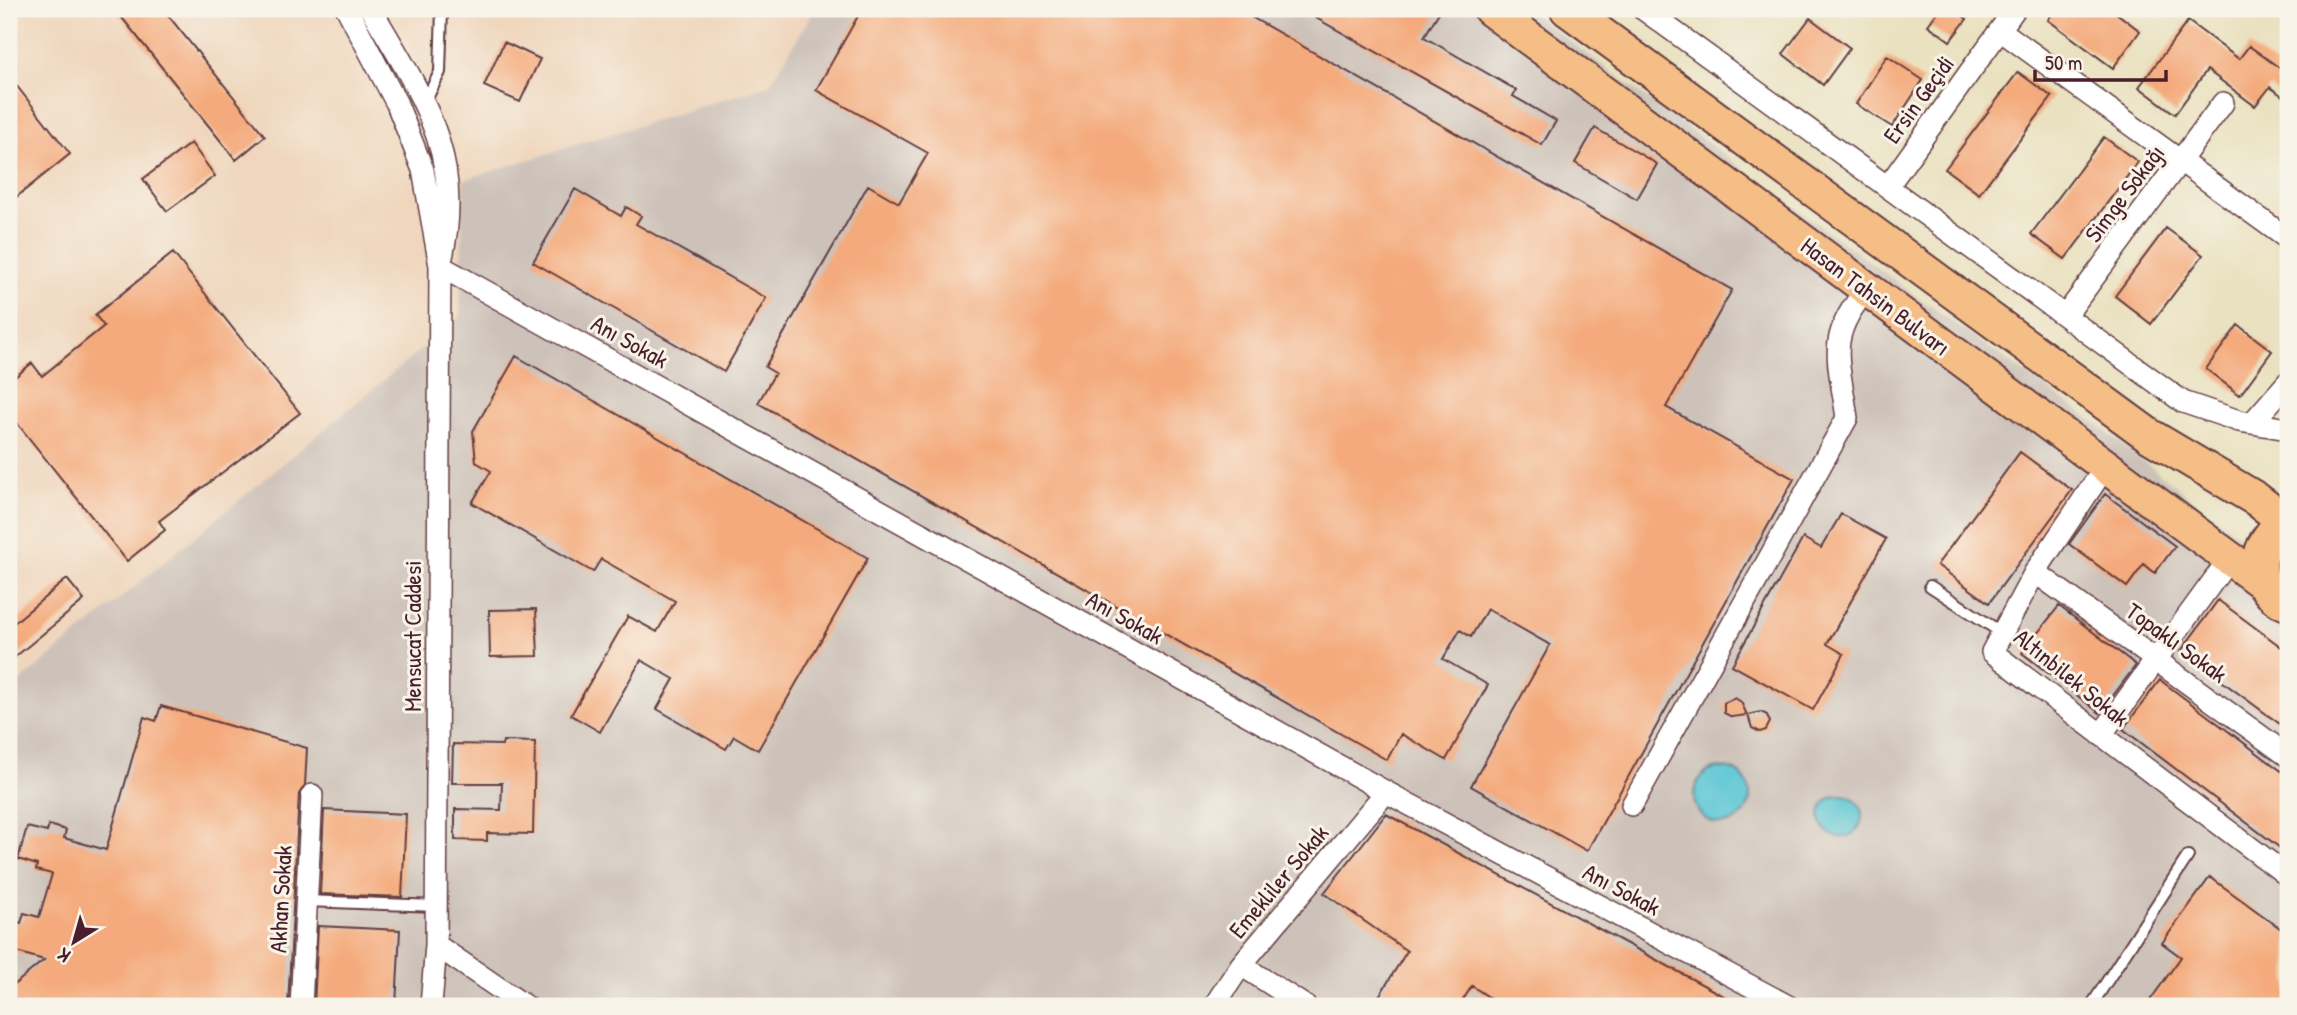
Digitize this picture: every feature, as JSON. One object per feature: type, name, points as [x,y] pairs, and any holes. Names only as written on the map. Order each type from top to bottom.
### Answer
[{"type":"main road","name":"Hasan Tahsin Bulvarı","points":[[1490,9],[2276,593]]},
{"type":"main road","name":"Hasan Tahsin Bulvarı","points":[[1567,9],[2150,436],[2256,499],[2287,522]]},
{"type":"main road","points":[[2276,593],[2259,569],[2262,548],[2274,530],[2287,522]]},
{"type":"street","name":"Mensucat Caddesi","points":[[346,9],[397,104],[423,170],[440,266],[436,945],[431,1006]]},
{"type":"street","name":"Mensucat Caddesi","points":[[371,9],[425,102],[446,160],[450,222],[440,266]]},
{"type":"street","points":[[1643,9],[2183,402],[2252,423],[2288,429]]},
{"type":"street","name":"Ersin Geçidi","points":[[1888,186],[2015,9]]},
{"type":"street","points":[[2000,30],[2288,239]]},
{"type":"street","name":"Simge Sokağı","points":[[2066,315],[2223,103]]},
{"type":"street","name":"Anı Sokak","points":[[440,266],[1387,792],[1788,1006]]},
{"type":"street","points":[[1632,805],[1847,418],[1838,353],[1839,332],[1845,317],[1867,289]]},
{"type":"street","points":[[2252,423],[2288,382]]},
{"type":"street","name":"Altınbilek Sokak","points":[[2105,467],[2035,572],[1992,652],[2288,876]]},
{"type":"street","points":[[2101,735],[2230,558]]},
{"type":"street","name":"Topaklı Sokak","points":[[2035,572],[2288,756]]},
{"type":"street","name":"Emekliler Sokak","points":[[1214,1006],[1241,965],[1387,792]]},
{"type":"street","name":"Akhan Sokak","points":[[301,1006],[312,796]]},
{"type":"street","points":[[436,945],[526,1006]]},
{"type":"street","points":[[1241,965],[1305,1006]]},
{"type":"lane","points":[[425,102],[440,72],[442,9]]},
{"type":"lane","points":[[1930,586],[2002,633]]},
{"type":"lane","points":[[2091,1006],[2188,856]]},
{"type":"lane","points":[[306,901],[436,906]]},
{"type":"shaded area","points":[[9,9],[815,9],[769,85],[463,180],[460,317],[9,691]]},
{"type":"shaded area","points":[[815,9],[1526,9],[1917,297],[2086,416],[2288,574],[2288,1006],[9,1006],[9,691],[460,317],[463,180],[769,85]]},
{"type":"water","points":[[1722,768],[1742,776],[1750,796],[1742,816],[1722,824],[1702,816],[1694,796],[1702,776]]},
{"type":"water","points":[[1841,795],[1856,801],[1862,816],[1856,831],[1841,837],[1826,831],[1820,816],[1826,801]]},
{"type":"building","points":[[115,9],[163,9],[265,136],[236,160]]},
{"type":"building","points":[[862,9],[1237,9],[1732,290],[1666,407],[1794,479],[1587,851],[1471,786],[1550,645],[1487,609],[1471,637],[1460,630],[1443,659],[1488,685],[1446,760],[1401,734],[1387,760],[758,403],[775,373],[765,367],[868,185],[899,203],[928,153],[816,90]]},
{"type":"building","points":[[1300,9],[1441,9],[1424,37],[1516,90],[1513,96],[1556,121],[1542,145]]},
{"type":"building","points":[[1940,9],[1954,9],[1967,19],[1950,41],[1928,25]]},
{"type":"building","points":[[2056,9],[2111,9],[2140,31],[2113,68],[2048,20]]},
{"type":"building","points":[[1810,18],[1850,48],[1823,85],[1783,54]]},
{"type":"building","points":[[2188,21],[2239,59],[2249,46],[2288,74],[2288,100],[2270,87],[2255,106],[2207,70],[2175,114],[2139,87]]},
{"type":"building","points":[[504,42],[540,59],[520,102],[484,86]]},
{"type":"building","points":[[1887,56],[1923,80],[1892,127],[1856,104]]},
{"type":"building","points":[[2018,72],[2052,97],[1979,194],[1945,169]]},
{"type":"building","points":[[9,76],[70,154],[9,203]]},
{"type":"building","points":[[1595,128],[1657,164],[1637,199],[1575,163]]},
{"type":"building","points":[[2104,137],[2138,162],[2065,259],[2031,234]]},
{"type":"building","points":[[191,143],[215,176],[167,211],[143,179]]},
{"type":"building","points":[[575,189],[621,216],[626,207],[641,216],[636,224],[766,298],[724,372],[533,262]]},
{"type":"building","points":[[2166,228],[2203,255],[2151,324],[2115,296]]},
{"type":"building","points":[[173,253],[300,413],[159,521],[165,530],[127,561],[9,413],[9,382],[32,363],[42,376],[104,326],[95,315]]},
{"type":"building","points":[[2238,325],[2272,351],[2240,395],[2206,369]]},
{"type":"building","points":[[516,356],[868,558],[758,750],[734,736],[726,749],[657,709],[674,679],[641,660],[600,732],[571,715],[628,616],[657,632],[675,601],[601,559],[593,572],[472,503],[491,471],[476,462],[473,431]]},
{"type":"building","points":[[2020,452],[2072,490],[1989,603],[1937,565]]},
{"type":"building","points":[[2105,494],[2175,546],[2155,573],[2144,564],[2127,587],[2069,544]]},
{"type":"building","points":[[1841,514],[1886,539],[1827,644],[1844,654],[1813,710],[1732,665],[1803,538],[1821,548]]},
{"type":"building","points":[[67,579],[84,600],[9,662],[9,627]]},
{"type":"building","points":[[2218,600],[2288,652],[2288,730],[2181,651]]},
{"type":"building","points":[[2059,606],[2136,665],[2100,713],[2022,653]]},
{"type":"building","points":[[536,609],[538,656],[490,657],[489,610]]},
{"type":"building","points":[[2160,680],[2288,776],[2288,854],[2123,729]]},
{"type":"building","points":[[1735,698],[1741,702],[1747,715],[1732,717],[1724,713],[1724,703]]},
{"type":"building","points":[[161,706],[307,748],[305,785],[299,794],[288,1006],[19,1006],[9,989],[44,960],[13,951],[13,948],[9,947],[9,938],[14,921],[21,923],[24,913],[39,917],[52,874],[36,870],[37,865],[18,859],[27,827],[47,832],[49,825],[66,830],[64,838],[106,850],[144,717],[156,721]]},
{"type":"building","points":[[1761,712],[1767,715],[1770,722],[1766,730],[1760,732],[1752,728],[1748,715]]},
{"type":"building","points":[[503,741],[535,742],[533,834],[487,833],[487,841],[455,840],[455,809],[501,810],[502,783],[452,783],[453,744],[502,745]]},
{"type":"building","points":[[324,810],[406,814],[402,897],[320,894]]},
{"type":"building","points":[[1386,814],[1742,1006],[1502,1006],[1472,986],[1459,1006],[1373,1006],[1407,951],[1324,893]]},
{"type":"building","points":[[2210,877],[2288,934],[2288,1006],[2146,1006],[2181,957],[2162,943]]},
{"type":"building","points":[[318,926],[400,930],[396,1006],[314,1006]]}]
